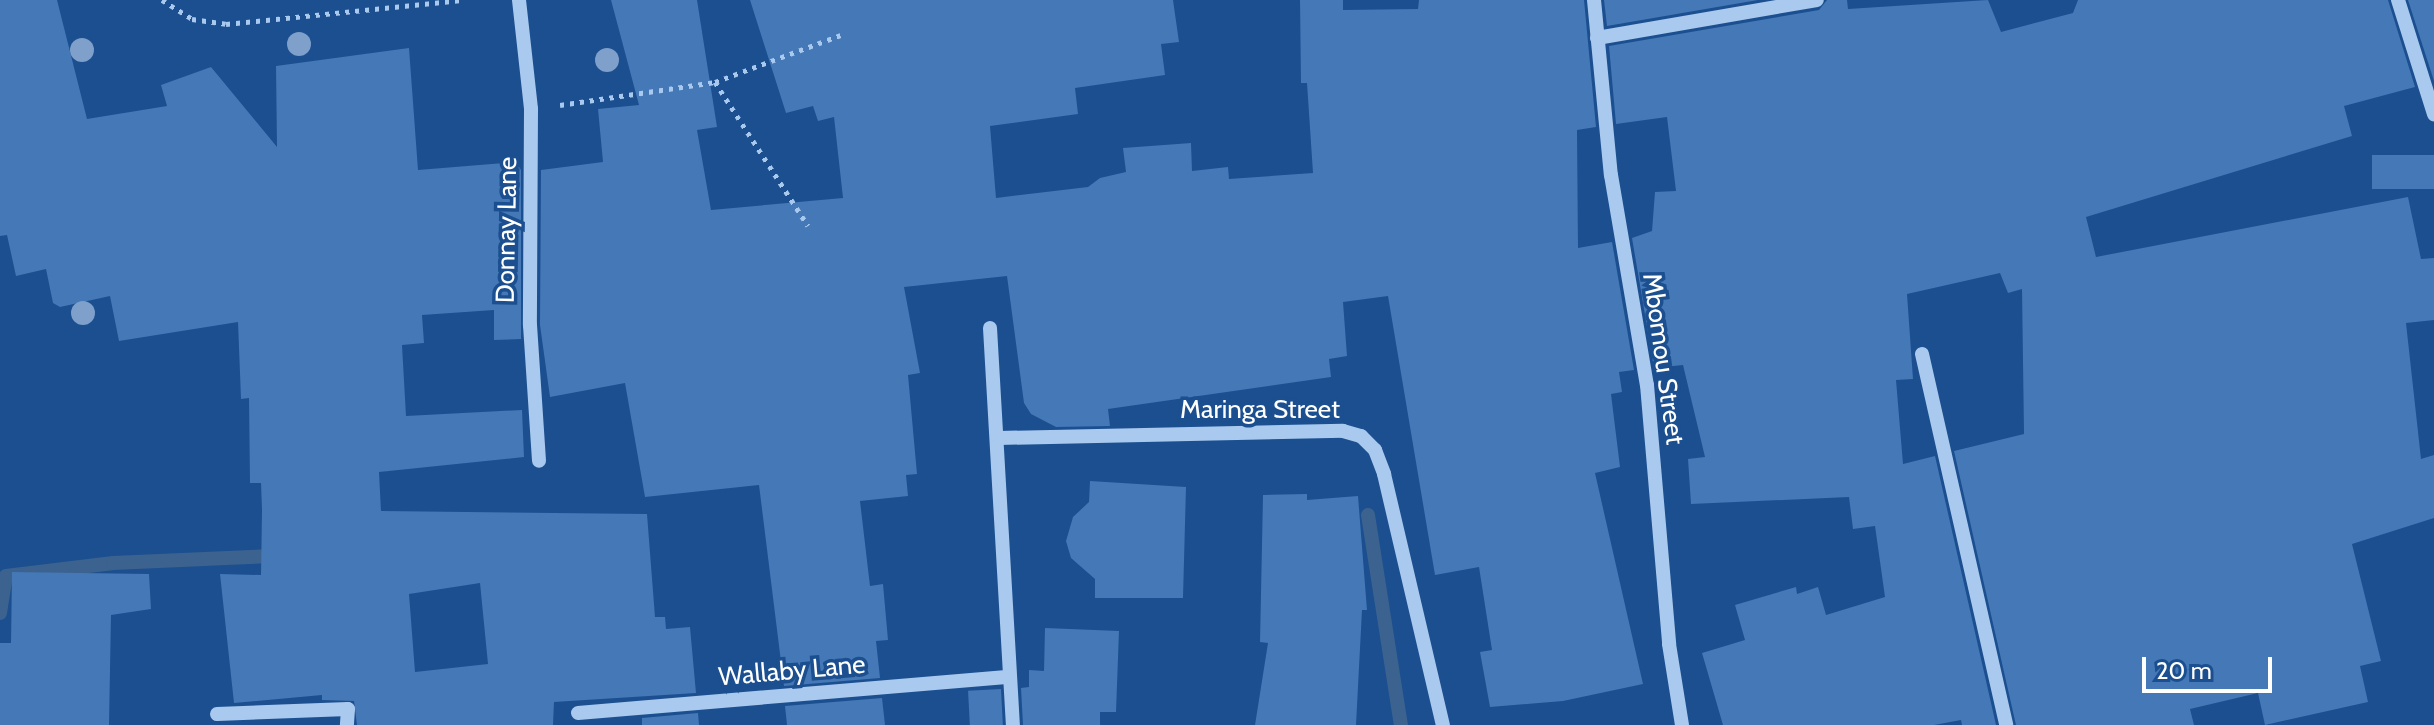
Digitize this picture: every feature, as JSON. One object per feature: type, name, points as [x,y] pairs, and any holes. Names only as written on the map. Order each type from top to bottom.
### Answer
[{"type":"street","name":"Donnay Lane","points":[[519,0],[531,109],[529,297],[539,461]]},
{"type":"street","name":"Mbomou Street","points":[[1594,0],[1611,175],[1647,385],[1669,644],[1682,725]]},
{"type":"street","points":[[1597,38],[1817,0]]},
{"type":"street","points":[[2398,0],[2434,114]]},
{"type":"street","points":[[990,328],[999,438],[1013,725]]},
{"type":"street","points":[[1922,354],[2006,725]]},
{"type":"street","name":"Maringa Street","points":[[999,438],[1343,431],[1361,436],[1375,450],[1384,474],[1443,725]]},
{"type":"street","name":"Wallaby Lane","points":[[578,713],[1009,677]]},
{"type":"street","points":[[217,714],[348,709],[347,725]]},
{"type":"path","points":[[162,0],[192,19],[226,24],[462,0]]},
{"type":"path","points":[[531,109],[715,82],[841,35]]},
{"type":"path","points":[[715,82],[808,226]]},
{"type":"building","points":[[0,0],[57,0],[87,119],[167,106],[161,85],[211,67],[277,147],[276,66],[409,48],[418,170],[516,162],[521,170],[521,339],[494,340],[494,310],[422,315],[424,343],[402,345],[406,416],[522,410],[524,457],[379,472],[381,511],[647,514],[655,617],[665,617],[666,629],[690,627],[696,693],[554,702],[553,725],[357,725],[354,701],[322,700],[322,695],[234,703],[220,574],[261,575],[262,510],[261,483],[250,483],[249,398],[241,399],[238,322],[119,341],[110,296],[60,307],[53,303],[46,269],[16,276],[7,235],[0,236]],"holes":[[[480,583],[488,664],[415,672],[409,594]]]},
{"type":"building","points":[[611,0],[697,0],[717,127],[697,130],[711,210],[843,198],[834,117],[818,121],[813,106],[786,113],[750,0],[1173,0],[1179,42],[1161,44],[1165,75],[1075,88],[1078,114],[990,126],[996,198],[1088,187],[1100,178],[1126,172],[1123,148],[1191,143],[1192,171],[1228,167],[1229,179],[1313,173],[1307,83],[1301,83],[1300,0],[1343,0],[1343,10],[1418,9],[1419,0],[1584,0],[1596,127],[1577,130],[1578,248],[1612,242],[1634,370],[1619,372],[1622,392],[1611,394],[1620,467],[1595,473],[1643,684],[1563,701],[1490,707],[1480,652],[1492,650],[1479,567],[1435,575],[1388,296],[1343,302],[1347,356],[1329,359],[1331,377],[1108,409],[1110,426],[1056,427],[1031,414],[1024,403],[1007,276],[904,287],[920,373],[908,375],[917,474],[906,475],[908,496],[860,501],[870,586],[883,584],[888,640],[876,641],[880,678],[784,686],[759,485],[645,497],[625,383],[550,397],[540,325],[541,170],[603,162],[598,109],[639,105]]},
{"type":"building","points":[[1604,0],[1758,0],[1607,26]]},
{"type":"building","points":[[1827,0],[1847,0],[1848,9],[1988,0],[2001,32],[2073,13],[2078,0],[2388,0],[2415,87],[2344,106],[2352,136],[2086,217],[2096,257],[2408,197],[2421,259],[2434,258],[2434,320],[2406,323],[2421,459],[2434,455],[2434,518],[2352,544],[2381,661],[2360,666],[2368,702],[2265,725],[2258,693],[2190,709],[2194,725],[2016,725],[1954,451],[2024,434],[2022,289],[2008,293],[2000,273],[1907,294],[1913,379],[1896,380],[1903,464],[1935,456],[1996,725],[1962,725],[1961,720],[1934,725],[1723,725],[1702,653],[1745,640],[1735,605],[1796,587],[1797,594],[1818,587],[1826,615],[1885,597],[1875,526],[1853,529],[1849,497],[1691,504],[1688,459],[1705,457],[1683,365],[1654,368],[1632,238],[1652,231],[1655,192],[1676,191],[1667,117],[1616,124],[1609,46],[1819,10]]},
{"type":"building","points":[[2408,0],[2434,0],[2434,81]]},
{"type":"building","points":[[2372,155],[2434,155],[2434,189],[2372,189]]},
{"type":"building","points":[[1090,481],[1186,487],[1183,598],[1095,598],[1095,579],[1071,558],[1066,541],[1073,517],[1089,502]]},
{"type":"building","points":[[1307,494],[1307,500],[1358,496],[1367,610],[1362,610],[1356,725],[1255,725],[1268,643],[1260,642],[1263,495]]},
{"type":"building","points":[[12,572],[149,574],[151,609],[111,615],[109,725],[0,725],[0,643],[11,643]]},
{"type":"building","points":[[1045,628],[1119,631],[1116,712],[1100,712],[1100,725],[1023,725],[1021,688],[1029,687],[1029,670],[1044,671]]},
{"type":"building","points":[[1001,689],[1003,725],[970,725],[968,691]]},
{"type":"building","points":[[882,698],[885,725],[787,725],[785,706]]},
{"type":"building","points":[[698,713],[699,725],[642,725],[642,718]]},
{"type":"waterway","points":[[1368,515],[1401,725]]},
{"type":"waterway","points":[[0,613],[6,576],[113,563],[275,556]]}]
